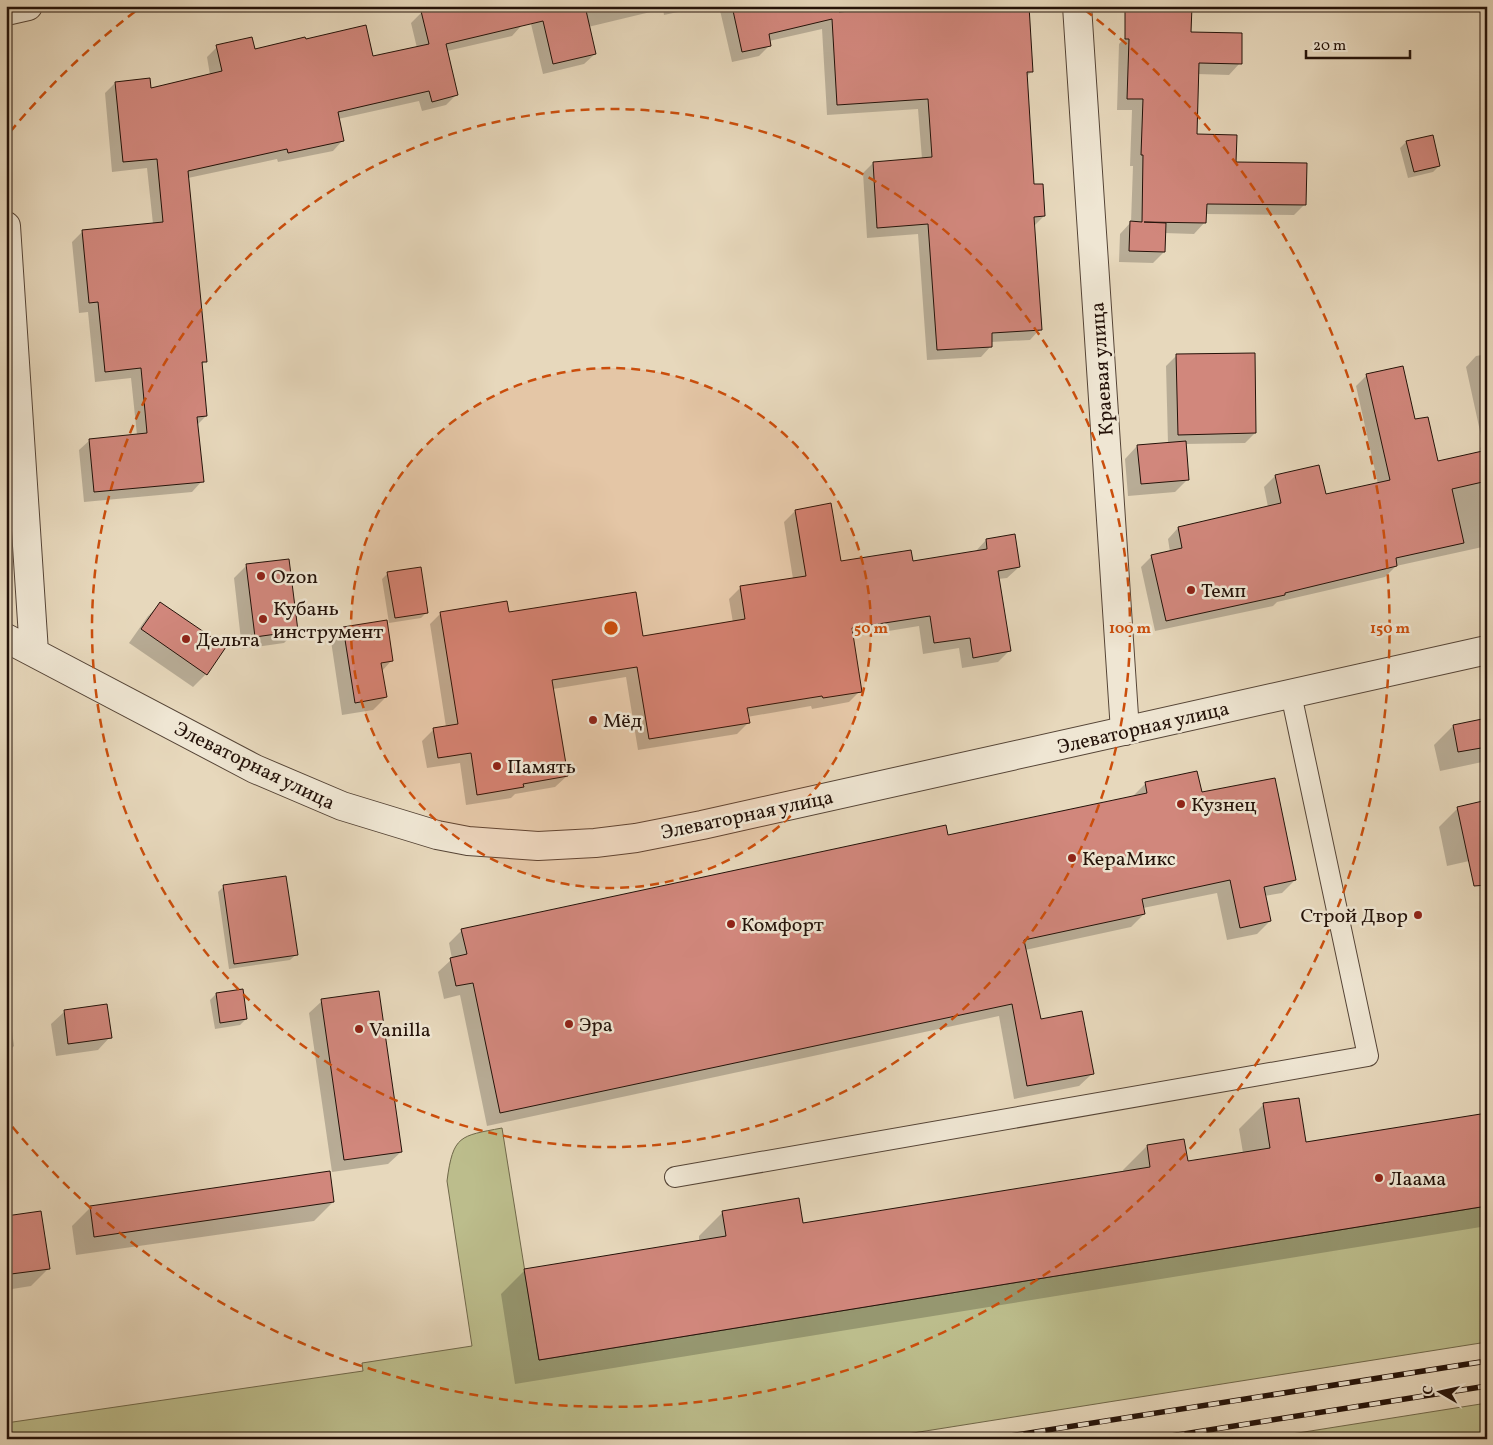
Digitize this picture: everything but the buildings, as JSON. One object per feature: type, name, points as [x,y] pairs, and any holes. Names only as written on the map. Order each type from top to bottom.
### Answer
[{"type":"street","points":[[6,11],[28,6]]},
{"type":"street","name":"Краевая улица","points":[[1077,6],[1125,731]]},
{"type":"street","points":[[6,226],[34,652]]},
{"type":"street","name":"Элеваторная улица","points":[[6,638],[255,769],[326,800],[437,834],[468,841],[538,846],[595,843],[636,838],[702,825],[1487,650]]},
{"type":"lane","points":[[675,1178],[1368,1056],[1291,694]]},
{"type":"green space","points":[[502,1128],[539,1360],[1487,1206],[1487,1342],[875,1439],[6,1439],[6,1423],[363,1371],[362,1363],[472,1346],[447,1181],[449,1166],[452,1154],[461,1140],[477,1133]]},
{"type":"green space","points":[[1487,1403],[1487,1439],[1260,1439]]},
{"type":"railway","points":[[991,1439],[1487,1361]]},
{"type":"railway","points":[[1152,1439],[1487,1386]]},
{"type":"place","name":"Ozon","points":[[261,576]]},
{"type":"place","name":"Темп","points":[[1191,590]]},
{"type":"place","name":"Кубань инструмент","points":[[263,619]]},
{"type":"place","name":"Дельта","points":[[186,639]]},
{"type":"place","name":"Мёд","points":[[593,720]]},
{"type":"place","name":"Память","points":[[497,766]]},
{"type":"place","name":"Кузнец","points":[[1181,804]]},
{"type":"place","name":"КераМикс","points":[[1072,858]]},
{"type":"place","name":"Строй Двор","points":[[1418,915]]},
{"type":"place","name":"Комфорт","points":[[731,924]]},
{"type":"place","name":"Эра","points":[[569,1024]]},
{"type":"place","name":"Vanilla","points":[[359,1029]]},
{"type":"place","name":"Лаама","points":[[1379,1178]]}]
